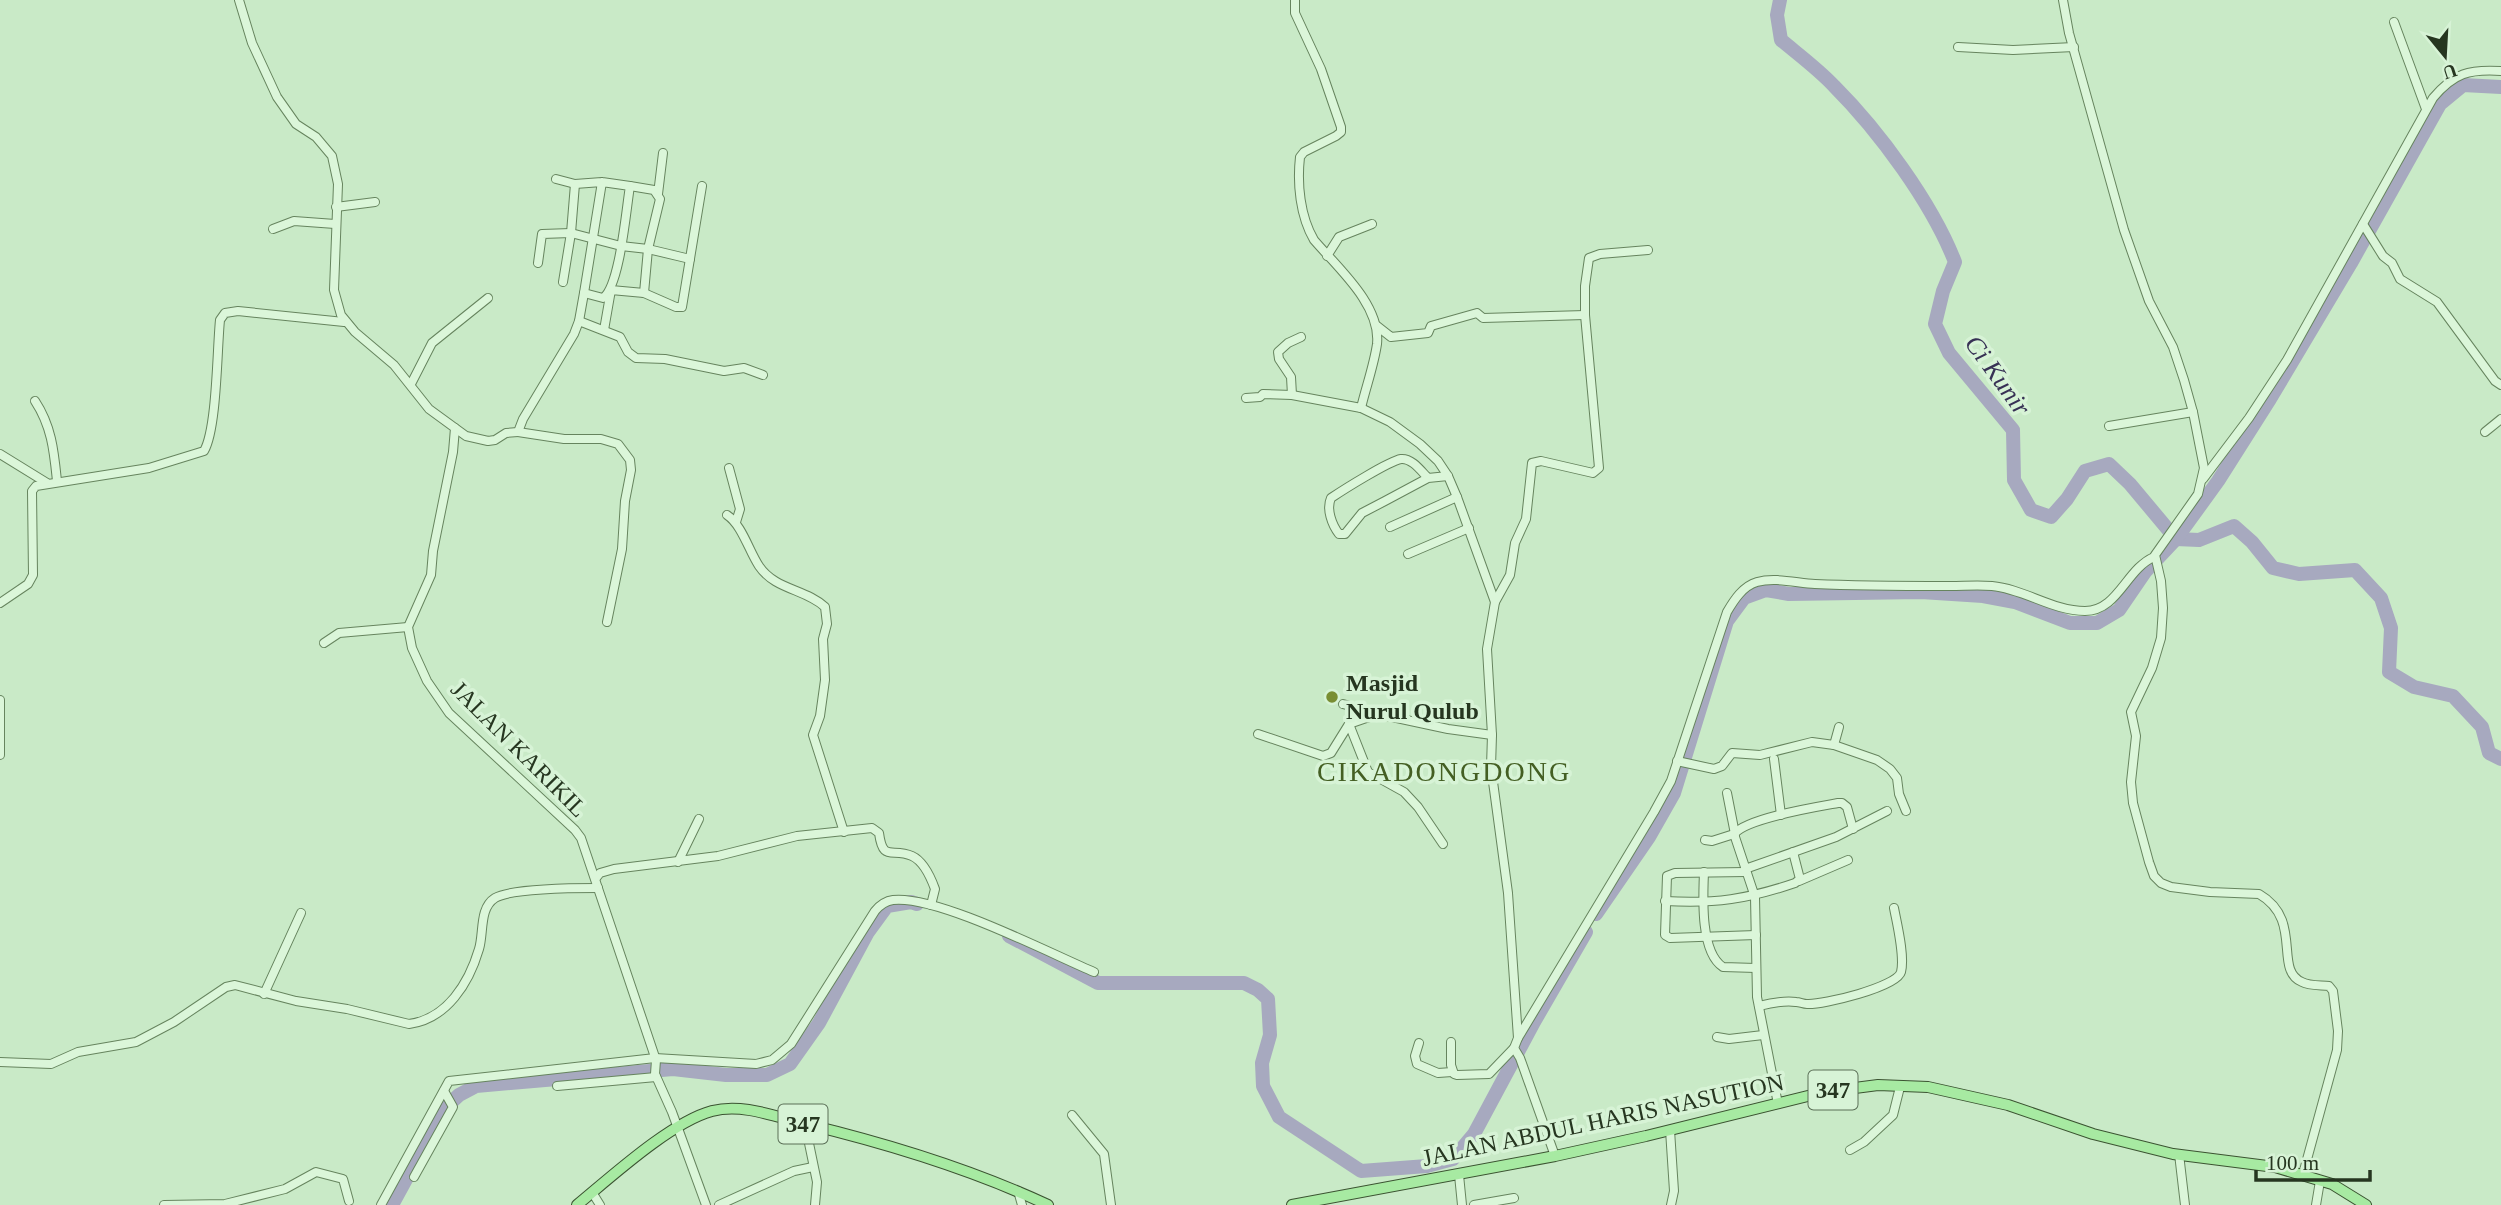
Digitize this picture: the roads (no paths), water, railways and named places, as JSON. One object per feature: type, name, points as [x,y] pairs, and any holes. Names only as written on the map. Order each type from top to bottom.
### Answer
[{"type":"main road","name":"JALAN ABDUL HARIS NASUTION","points":[[1292,1205],[1555,1156],[1849,1087],[1928,1087],[2008,1105],[2094,1134],[2179,1154],[2275,1167],[2303,1174],[2344,1189],[2366,1205]]},
{"type":"main road","name":"347","points":[[577,1205],[678,1128],[715,1110],[733,1109],[855,1136],[939,1161],[1048,1205]]},
{"type":"street","points":[[239,0],[252,43],[277,97],[296,124],[316,137],[332,156],[338,184],[334,290],[344,322],[394,365],[429,409],[466,436],[488,441],[506,433],[517,432],[568,440],[601,439],[618,444],[629,460],[631,470],[625,501],[622,549],[607,622]]},
{"type":"street","points":[[1295,0],[1296,13],[1321,69],[1341,127],[1341,132],[1336,136],[1304,152],[1299,162],[1301,199],[1308,230],[1369,307],[1377,326],[1376,347],[1361,408]]},
{"type":"street","points":[[1518,1038],[1682,763],[1727,612],[1749,585],[1759,581],[1778,581],[1993,586],[2063,607],[2086,611],[2109,603],[2142,562],[2155,558],[2198,494],[2204,468],[2193,412],[2173,347],[2150,301],[2124,230],[2063,0]]},
{"type":"street","points":[[2394,22],[2426,109]]},
{"type":"street","points":[[1958,47],[2012,50],[2074,47]]},
{"type":"street","points":[[2203,479],[2252,414],[2287,360],[2426,109],[2439,91],[2457,76],[2473,70],[2501,71]]},
{"type":"street","points":[[644,293],[648,249],[660,199],[658,194],[663,153]]},
{"type":"street","points":[[556,179],[575,184],[602,182],[630,186],[654,190],[658,194]]},
{"type":"street","points":[[517,432],[579,321],[602,182]]},
{"type":"street","points":[[563,282],[575,184]]},
{"type":"street","points":[[604,330],[630,186]]},
{"type":"street","points":[[611,290],[644,293],[681,307],[702,186]]},
{"type":"street","points":[[338,207],[375,202]]},
{"type":"street","points":[[273,229],[294,221],[335,224]]},
{"type":"street","points":[[1327,256],[1339,237],[1372,224]]},
{"type":"street","points":[[2364,225],[2383,256],[2392,263],[2400,279],[2437,302],[2495,381],[2501,384]]},
{"type":"street","points":[[538,263],[542,234],[571,233],[690,259]]},
{"type":"street","points":[[1555,1156],[1517,1052],[1510,906],[1491,767],[1487,649],[1495,602],[1510,575],[1515,543],[1526,519],[1532,463],[1556,463],[1592,473],[1600,468],[1586,316],[1585,286],[1590,256],[1648,250]]},
{"type":"street","points":[[584,293],[603,298],[611,290]]},
{"type":"street","points":[[411,384],[432,344],[488,298]]},
{"type":"street","points":[[0,603],[28,584],[33,575],[32,491],[36,486],[149,468],[204,451],[213,413],[220,320],[225,313],[239,311],[344,322]]},
{"type":"street","points":[[1377,326],[1391,337],[1429,333],[1431,326],[1476,313],[1483,318],[1586,316]]},
{"type":"street","points":[[579,321],[620,337],[628,352],[636,358],[664,359],[724,371],[744,368],[763,375]]},
{"type":"street","points":[[1292,395],[1291,377],[1279,359],[1278,352],[1301,337]]},
{"type":"street","points":[[1246,398],[1260,397],[1263,394],[1292,395],[1361,408],[1390,422],[1420,444],[1438,461],[1448,477],[1495,602]]},
{"type":"street","points":[[35,401],[48,423],[53,440],[57,481]]},
{"type":"street","points":[[2109,425],[2193,412]]},
{"type":"street","points":[[2485,432],[2501,419]]},
{"type":"street","points":[[324,643],[340,633],[408,627],[431,575],[455,428]]},
{"type":"street","points":[[0,454],[47,483]]},
{"type":"street","points":[[1428,478],[1410,461],[1401,459],[1390,464],[1331,498],[1329,507],[1335,528],[1339,534],[1345,534],[1362,513],[1428,478],[1448,477]]},
{"type":"street","points":[[729,468],[740,509],[736,522]]},
{"type":"street","points":[[1391,527],[1457,497]]},
{"type":"street","points":[[727,515],[736,522],[759,565],[774,580],[812,596],[825,607],[825,680],[820,716],[813,735],[844,832]]},
{"type":"street","points":[[1408,554],[1469,528]]},
{"type":"street","points":[[2155,558],[2161,581],[2161,638],[2152,668],[2131,712],[2136,736],[2131,782],[2133,803],[2149,862],[2154,876],[2161,883],[2210,892],[2259,894],[2266,898],[2280,914],[2285,925],[2287,962],[2292,975],[2302,982],[2329,986],[2333,991],[2338,1031],[2337,1050],[2303,1174]]},
{"type":"street","name":"JALAN KARIKIL","points":[[408,627],[412,648],[442,706],[581,838],[655,1059]]},
{"type":"street","points":[[0,700],[0,755]]},
{"type":"street","points":[[1343,704],[1438,728],[1492,735]]},
{"type":"street","points":[[1258,734],[1327,756],[1349,724],[1378,714]]},
{"type":"street","points":[[1349,724],[1368,772],[1404,792],[1418,807],[1443,844]]},
{"type":"street","points":[[1834,745],[1839,727]]},
{"type":"street","points":[[1682,763],[1714,769],[1722,766],[1732,753],[1760,755],[1811,742],[1834,745],[1877,760],[1891,769],[1906,811]]},
{"type":"street","points":[[1774,759],[1781,815]]},
{"type":"street","points":[[1727,793],[1735,834],[1755,897],[1759,1006],[1778,1104]]},
{"type":"street","points":[[1705,840],[1712,841],[1735,834],[1739,829],[1781,815],[1842,803],[1847,807],[1853,829]]},
{"type":"street","points":[[1756,935],[1708,939],[1667,937],[1667,876],[1675,873],[1745,870],[1853,829],[1887,811]]},
{"type":"street","points":[[678,862],[699,819]]},
{"type":"street","points":[[596,878],[600,873],[614,869],[718,856],[797,836],[868,827],[875,828],[879,833],[881,847],[886,852],[906,854],[918,860],[935,889],[931,905]]},
{"type":"street","points":[[1793,852],[1799,881]]},
{"type":"street","points":[[1665,901],[1703,904],[1755,897],[1848,860]]},
{"type":"street","points":[[1704,873],[1703,904],[1713,956],[1719,965],[1756,968]]},
{"type":"street","points":[[0,1062],[51,1064],[78,1052],[136,1042],[174,1022],[190,1009],[231,985],[296,1002],[347,1009],[409,1024],[417,1023],[446,1008],[457,997],[480,948],[485,911],[493,900],[500,896],[536,890],[598,888]]},
{"type":"street","points":[[382,1205],[449,1081],[655,1059],[757,1064],[772,1060],[791,1044],[880,905],[894,900],[912,900],[967,917],[1094,972]]},
{"type":"street","points":[[1759,1006],[1776,1002],[1807,1004],[1833,1000],[1874,989],[1896,979],[1902,970],[1894,908]]},
{"type":"street","points":[[264,994],[301,913]]},
{"type":"street","points":[[1717,1037],[1729,1039],[1763,1035]]},
{"type":"street","points":[[1451,1042],[1452,1072]]},
{"type":"street","points":[[1419,1043],[1415,1055],[1417,1064],[1438,1073],[1452,1072],[1457,1075],[1489,1074],[1517,1052]]},
{"type":"street","points":[[655,1059],[655,1076],[678,1128],[706,1205]]},
{"type":"street","points":[[557,1086],[655,1076]]},
{"type":"street","points":[[1850,1150],[1864,1142],[1893,1115],[1900,1087]]},
{"type":"street","points":[[414,1177],[451,1103],[444,1091]]},
{"type":"street","points":[[1072,1115],[1104,1154],[1111,1205]]},
{"type":"street","points":[[804,1124],[818,1189],[815,1205]]},
{"type":"street","points":[[1670,1130],[1674,1191],[1672,1205]]},
{"type":"street","points":[[2179,1154],[2185,1205]]},
{"type":"street","points":[[719,1205],[794,1171],[813,1167]]},
{"type":"street","points":[[164,1205],[225,1204],[283,1190],[316,1171],[344,1179],[349,1201]]},
{"type":"street","points":[[1459,1175],[1462,1205]]},
{"type":"street","points":[[2316,1205],[2320,1181]]},
{"type":"street","points":[[1018,1191],[1022,1205]]},
{"type":"street","points":[[592,1192],[600,1205]]},
{"type":"street","points":[[1474,1205],[1514,1198]]},
{"type":"waterway","name":"Ci Kunir","points":[[1780,0],[1777,15],[1781,40],[1828,80],[1869,124],[1903,169],[1945,239],[1955,262],[1943,291],[1935,324],[1949,353],[2013,430],[2014,480],[2031,510],[2051,517],[2067,499],[2085,471],[2109,464],[2130,484],[2176,539],[2199,540],[2234,526],[2252,542],[2273,568],[2299,574],[2355,570],[2381,598],[2391,628],[2389,672],[2414,687],[2453,696],[2482,727],[2489,753],[2501,759]]},
{"type":"waterway","points":[[1596,914],[1649,837],[1674,793],[1727,621],[1744,598],[1766,590],[1789,594],[1921,592],[1983,596],[2015,602],[2070,623],[2097,623],[2119,610],[2145,572],[2176,539],[2218,481],[2351,263],[2440,104],[2463,85],[2501,87]]},
{"type":"waterway","points":[[392,1205],[445,1108],[459,1095],[476,1086],[673,1069],[726,1075],[767,1075],[790,1064],[819,1023],[868,932],[887,906],[911,902],[917,904]]},
{"type":"waterway","points":[[1009,936],[1098,983],[1244,983],[1258,990],[1268,999],[1270,1035],[1262,1063],[1263,1086],[1279,1117],[1361,1171],[1427,1166],[1453,1159],[1474,1134],[1586,932]]},
{"type":"place","name":"Masjid Nurul Qulub","points":[[1332,697]]},
{"type":"district","name":"CIKADONGDONG","points":[[1444,771]]}]
